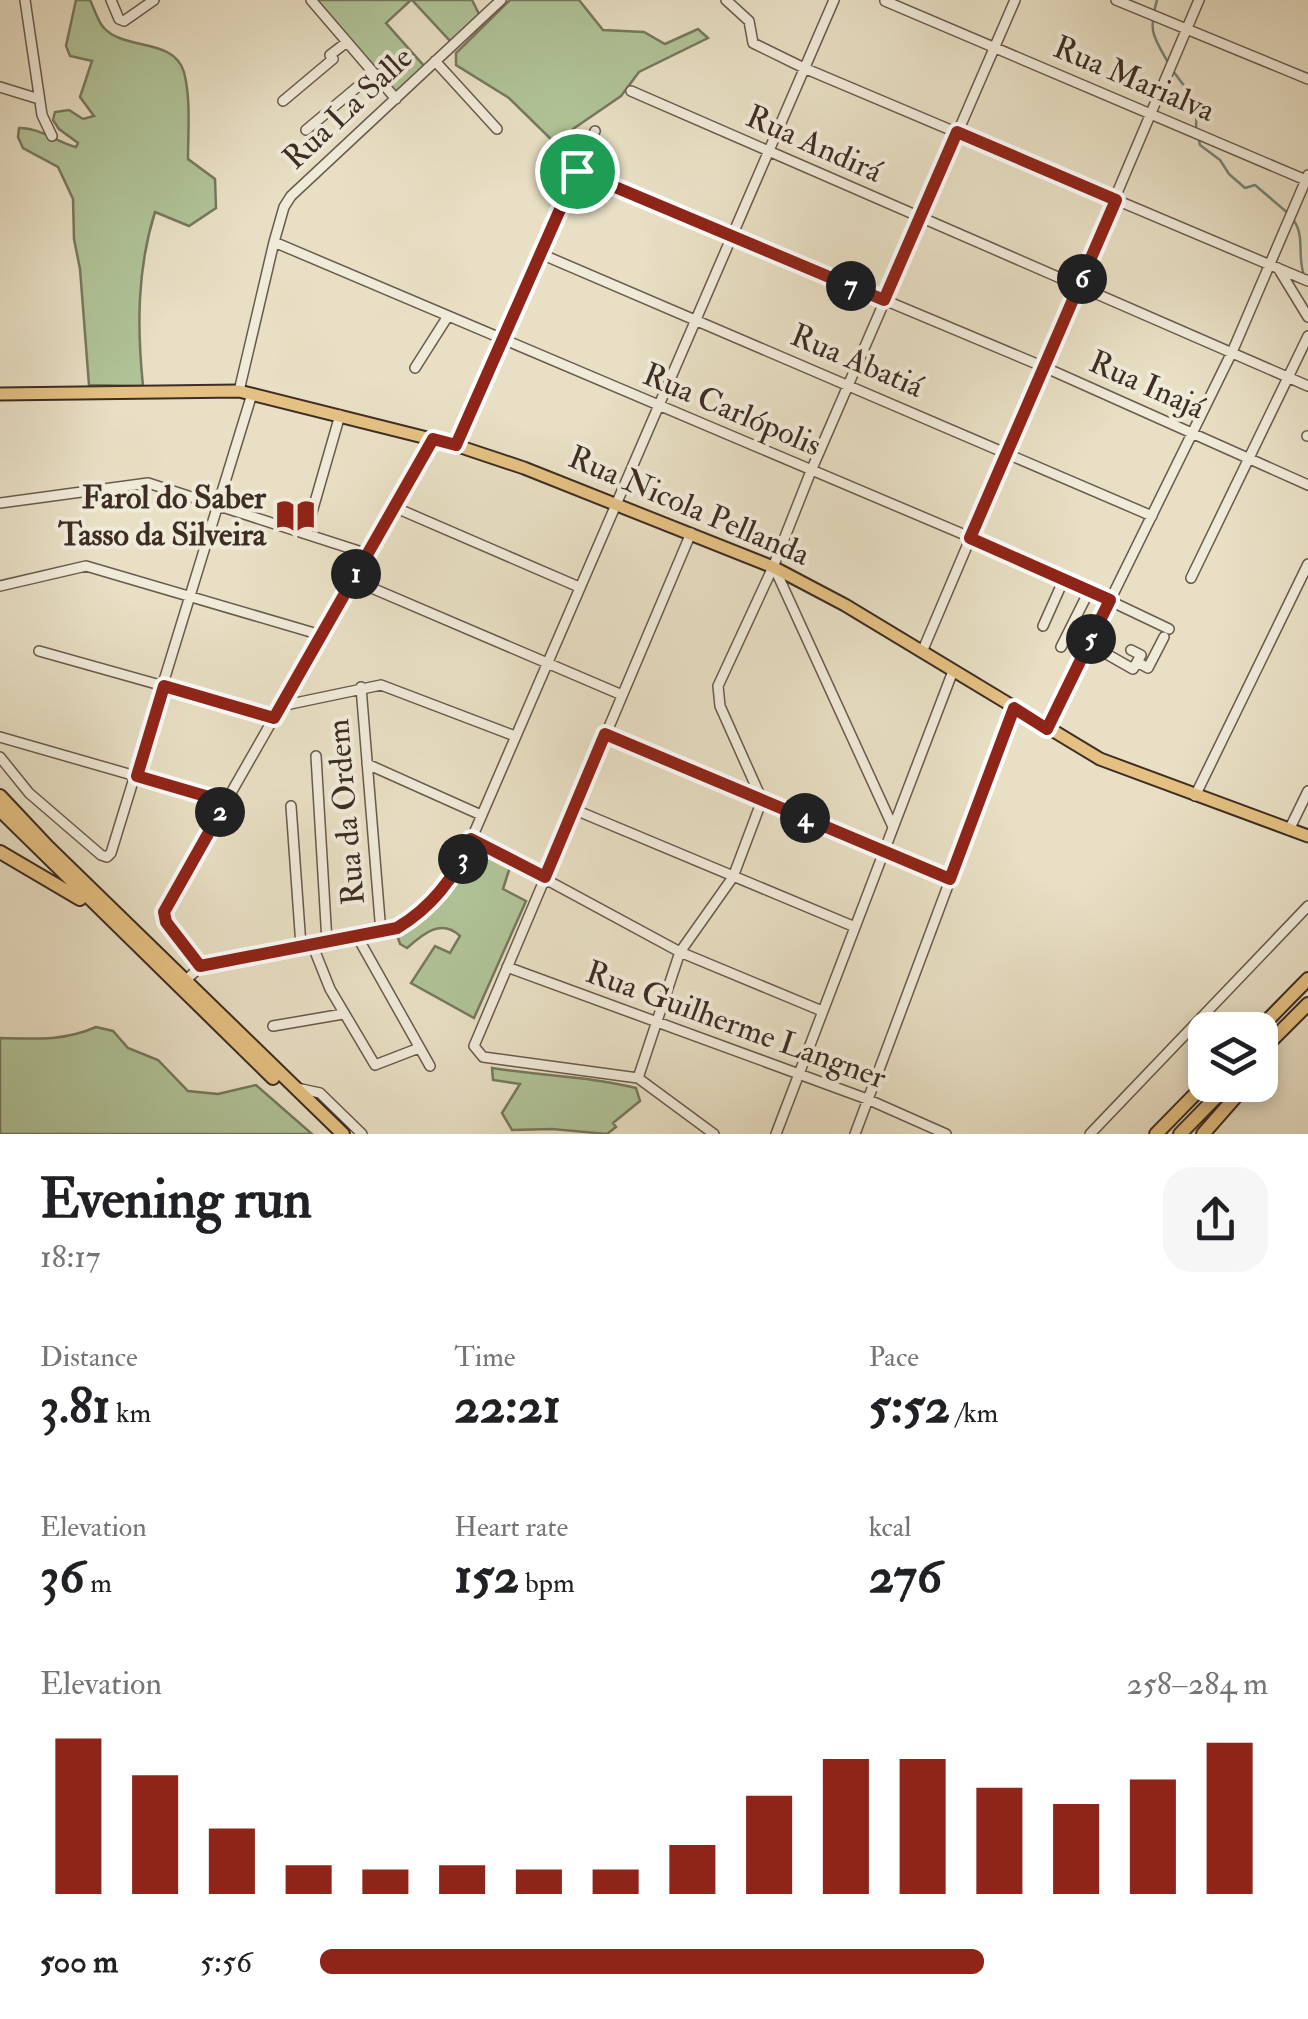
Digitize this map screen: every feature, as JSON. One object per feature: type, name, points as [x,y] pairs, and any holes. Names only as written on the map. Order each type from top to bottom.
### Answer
[{"type":"highway","points":[[0,796],[344,1134]]},
{"type":"highway","points":[[0,810],[332,1134]]},
{"type":"highway","points":[[0,852],[104,913]]},
{"type":"highway","points":[[1276,1012],[1308,979]]},
{"type":"highway","points":[[1278,1034],[1308,1004]]},
{"type":"highway","points":[[1278,1041],[1297,1014]]},
{"type":"highway","points":[[1156,1134],[1188,1101]]},
{"type":"highway","points":[[1180,1134],[1211,1102]]},
{"type":"highway","points":[[1203,1134],[1231,1102]]},
{"type":"main road","name":"Rua Nicola Pellanda","points":[[0,394],[238,391],[456,445],[616,503],[774,567],[1100,759],[1308,836]]},
{"type":"street","points":[[26,0],[42,115],[52,136]]},
{"type":"street","points":[[110,0],[119,19],[124,21],[154,0]]},
{"type":"street","points":[[310,0],[396,99]]},
{"type":"street","name":"Rua La Salle","points":[[238,391],[274,242],[292,196],[501,0]]},
{"type":"street","points":[[726,0],[749,20],[753,43],[804,68],[1305,279]]},
{"type":"street","points":[[186,980],[200,966],[381,933],[411,920],[448,883],[471,839],[834,0]]},
{"type":"street","points":[[638,1078],[680,952],[733,877],[762,800],[720,706],[718,686],[774,567],[848,384],[1015,0]]},
{"type":"street","points":[[1116,0],[1308,80]]},
{"type":"street","points":[[922,652],[1199,0]]},
{"type":"street","name":"Rua Marialva","points":[[885,2],[1307,179]]},
{"type":"street","points":[[283,101],[334,60],[330,54],[346,42]]},
{"type":"street","points":[[435,61],[497,129]]},
{"type":"street","points":[[306,130],[374,73]]},
{"type":"street","points":[[0,87],[40,99]]},
{"type":"street","name":"Rua Andirá","points":[[631,91],[1308,386]]},
{"type":"street","points":[[456,445],[595,131]]},
{"type":"street","name":"Rua Inajá","points":[[577,171],[1044,368],[1308,486]]},
{"type":"street","points":[[1047,729],[1274,267],[1307,179]]},
{"type":"street","name":"Rua Carlópolis","points":[[274,242],[1110,600],[1166,633],[1148,668],[1137,662]]},
{"type":"street","name":"Rua Abatiá","points":[[541,254],[1152,516]]},
{"type":"street","points":[[1274,267],[1308,316]]},
{"type":"street","points":[[415,368],[448,316]]},
{"type":"street","points":[[1192,578],[1308,336]]},
{"type":"street","points":[[0,757],[40,804],[92,848],[108,856],[137,776],[252,394]]},
{"type":"street","points":[[306,534],[340,414]]},
{"type":"street","points":[[200,966],[166,922],[164,912],[433,439]]},
{"type":"street","points":[[0,503],[148,483],[368,554]]},
{"type":"street","points":[[394,507],[580,587]]},
{"type":"street","points":[[691,533],[474,1046],[483,1057],[638,1078],[714,1134]]},
{"type":"street","points":[[1194,796],[1308,564]]},
{"type":"street","points":[[0,586],[86,566],[321,635]]},
{"type":"street","points":[[774,567],[894,828]]},
{"type":"street","points":[[1043,626],[1064,578]]},
{"type":"street","points":[[353,580],[622,696]]},
{"type":"street","points":[[1061,647],[1089,591]]},
{"type":"street","points":[[1089,644],[1133,669],[1141,655],[1130,650]]},
{"type":"street","points":[[39,651],[274,718]]},
{"type":"street","points":[[776,1134],[953,672]]},
{"type":"street","points":[[281,706],[361,686],[381,685],[515,736]]},
{"type":"street","name":"Rua da Ordem","points":[[361,686],[381,933]]},
{"type":"street","points":[[855,1134],[1014,708]]},
{"type":"street","points":[[605,734],[950,879]]},
{"type":"street","points":[[0,737],[226,802]]},
{"type":"street","points":[[316,756],[327,942]]},
{"type":"street","points":[[368,764],[481,816]]},
{"type":"street","points":[[1289,830],[1308,790]]},
{"type":"street","points":[[292,806],[307,945],[343,1014],[375,1065],[419,1048]]},
{"type":"street","points":[[574,809],[855,926]]},
{"type":"street","points":[[471,839],[680,952],[822,1011]]},
{"type":"street","points":[[1090,1134],[1308,906]]},
{"type":"street","name":"Rua da Ordem","points":[[358,938],[430,1066]]},
{"type":"street","name":"Rua Guilherme Langner","points":[[506,967],[800,1074],[946,1134]]},
{"type":"street","points":[[273,1026],[343,1014]]},
{"type":"street","points":[[295,1087],[320,1093],[362,1134]]},
{"type":"green space","points":[[76,0],[90,0],[102,25],[113,35],[159,49],[178,61],[188,93],[188,159],[215,179],[216,208],[189,226],[155,212],[140,298],[143,386],[89,385],[73,199],[58,167],[23,148],[18,137],[19,128],[26,128],[76,147],[78,143],[53,120],[55,112],[69,110],[83,119],[94,116],[80,97],[92,61],[70,56],[66,46]]},
{"type":"green space","points":[[317,0],[411,0],[386,23],[425,67],[395,94]]},
{"type":"green space","points":[[412,0],[472,0],[480,16],[451,42]]},
{"type":"green space","points":[[510,0],[579,0],[603,30],[644,32],[665,44],[698,29],[708,38],[639,72],[621,96],[573,129],[565,153],[509,98],[456,65],[456,53]]},
{"type":"green space","points":[[475,848],[510,867],[503,889],[526,901],[474,1018],[411,983],[435,946],[450,953],[460,936],[439,928],[407,948],[398,938]]},
{"type":"green space","points":[[96,1027],[113,1031],[128,1048],[158,1060],[188,1091],[218,1094],[256,1085],[312,1134],[0,1134],[0,1038],[61,1037]]},
{"type":"green space","points":[[492,1068],[636,1088],[640,1101],[613,1123],[616,1127],[607,1134],[512,1130],[502,1113],[520,1084],[493,1080]]},
{"type":"waterway","points":[[1157,0],[1154,34],[1169,64]]},
{"type":"waterway","points":[[1173,71],[1197,103],[1196,129]]},
{"type":"waterway","points":[[1198,136],[1200,145],[1245,188],[1255,185],[1289,214]]},
{"type":"waterway","points":[[1294,221],[1304,275]]},
{"type":"place","name":"Farol do Saber Tasso da Silveira","points":[[296,516]]},
{"type":"route","points":[[957,132],[1116,200],[970,538],[1110,600],[1047,729],[1014,708],[950,879],[605,734],[545,877],[471,839],[448,883],[411,920],[397,928],[200,966],[184,950],[164,912],[226,802],[137,776],[164,686],[274,718],[433,439],[456,445],[577,171],[884,300],[957,132]]}]
